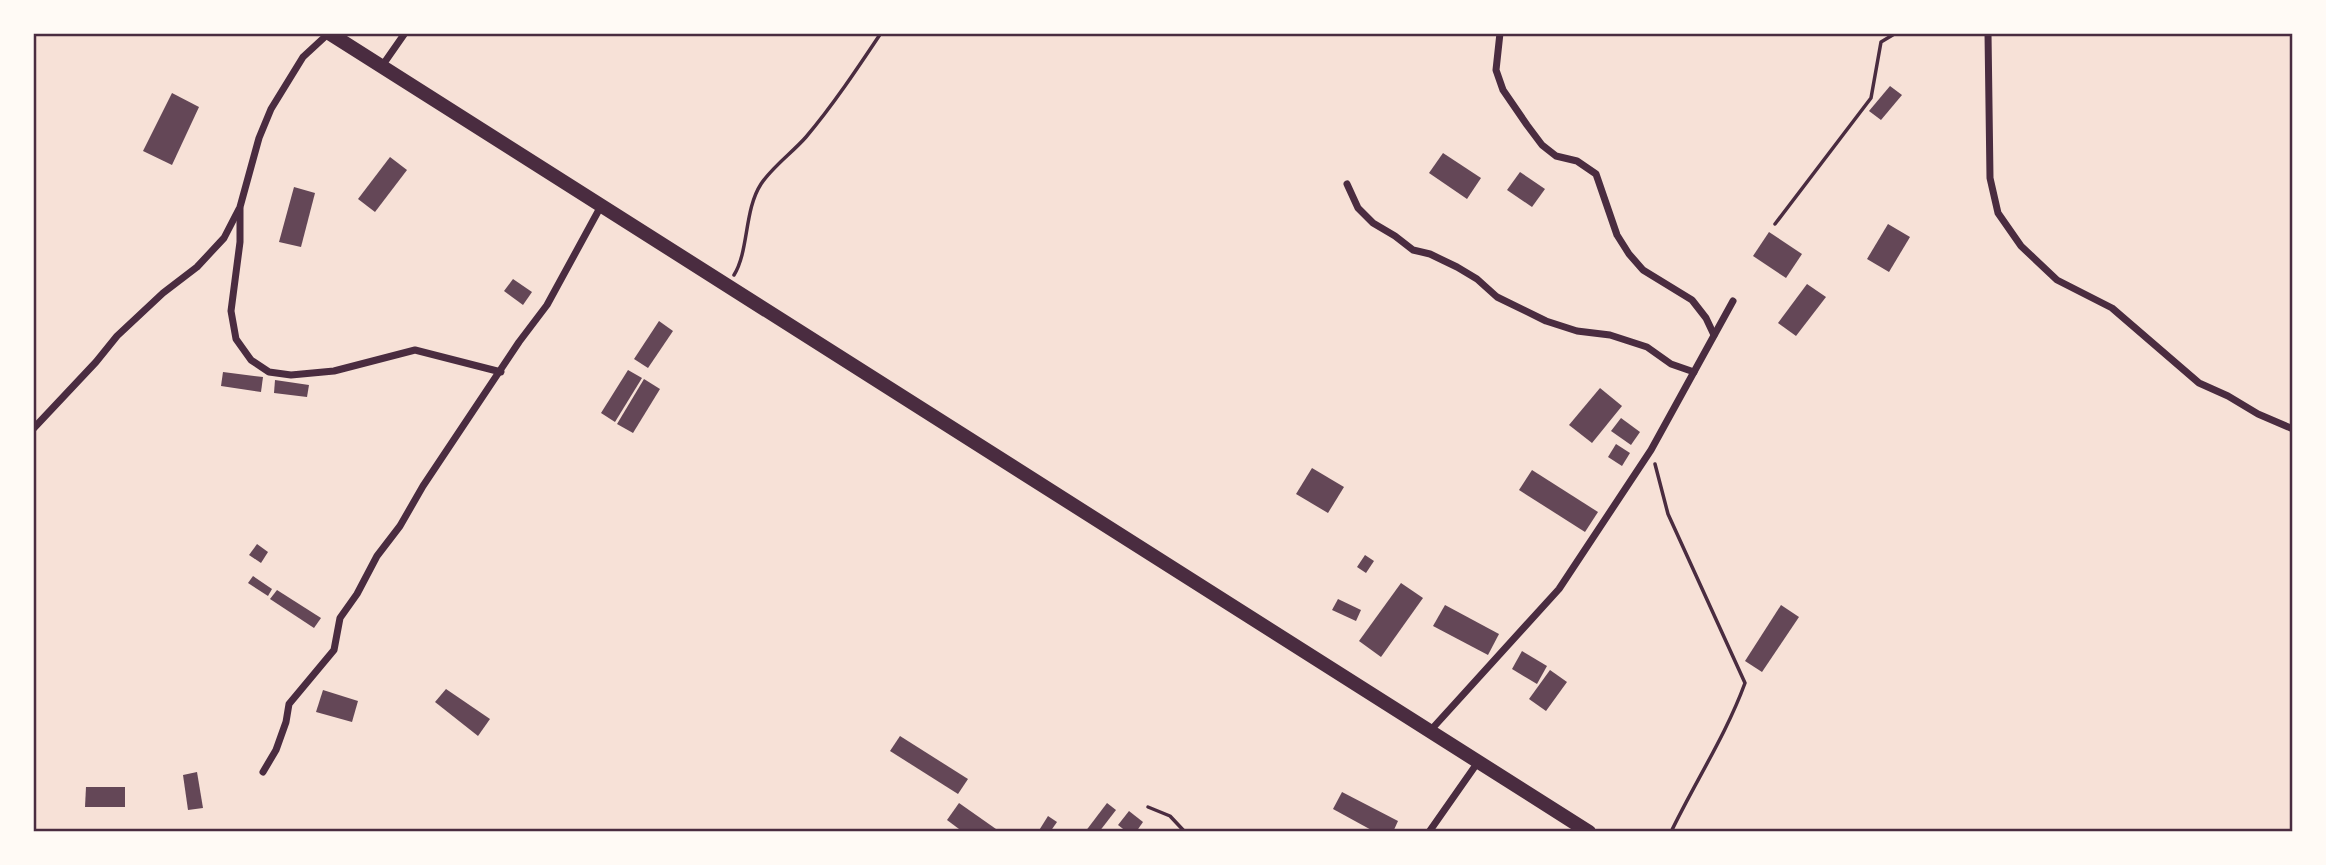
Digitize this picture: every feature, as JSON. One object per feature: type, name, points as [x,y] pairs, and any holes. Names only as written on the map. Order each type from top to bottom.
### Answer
[{"type":"main road","points":[[329,33],[1589,832]]},
{"type":"street","points":[[33,429],[117,336],[163,293],[197,267],[224,237],[240,207],[259,138],[271,109],[303,57],[329,33]]},
{"type":"street","points":[[382,66],[405,33]]},
{"type":"street","points":[[1500,33],[1496,70],[1503,90],[1527,125],[1542,145],[1556,156],[1577,161],[1595,174],[1617,235],[1629,254],[1643,270],[1692,300],[1706,318],[1714,335]]},
{"type":"street","points":[[1988,33],[1990,178],[1998,213],[2021,246],[2057,280],[2112,307],[2199,383],[2293,429]]},
{"type":"street","points":[[1347,184],[1358,208],[1373,223],[1413,250],[1430,254],[1467,273],[1497,297],[1546,321],[1577,331],[1610,335],[1647,347],[1671,364],[1694,372]]},
{"type":"street","points":[[263,772],[280,741],[289,704],[334,650],[340,618],[357,594],[377,556],[400,526],[423,486],[547,304],[601,206]]},
{"type":"street","points":[[240,207],[240,242],[231,311],[236,340],[251,360],[269,372],[314,374],[367,364],[415,350],[501,372]]},
{"type":"street","points":[[1430,731],[1559,589],[1651,450],[1733,300]]},
{"type":"street","points":[[1429,832],[1478,762]]},
{"type":"path","points":[[728,286],[741,264],[745,228],[761,184],[805,138],[849,81],[881,33]]},
{"type":"path","points":[[1775,224],[1871,97],[1881,42],[1896,33]]},
{"type":"path","points":[[1651,450],[1668,514],[1745,683],[1733,716],[1694,783],[1671,832]]},
{"type":"path","points":[[1147,807],[1170,817],[1185,832]]},
{"type":"building","points":[[1890,86],[1902,95],[1881,120],[1869,111]]},
{"type":"building","points":[[172,93],[199,107],[172,165],[143,151]]},
{"type":"building","points":[[1443,153],[1481,178],[1467,199],[1429,173]]},
{"type":"building","points":[[390,157],[407,170],[375,212],[358,199]]},
{"type":"building","points":[[1520,172],[1545,189],[1532,207],[1507,190]]},
{"type":"building","points":[[294,187],[315,193],[301,247],[279,242]]},
{"type":"building","points":[[1888,224],[1910,237],[1889,272],[1867,259]]},
{"type":"building","points":[[1769,232],[1802,254],[1786,278],[1753,256]]},
{"type":"building","points":[[513,279],[532,292],[523,305],[504,291]]},
{"type":"building","points":[[1807,284],[1826,297],[1796,336],[1778,323]]},
{"type":"building","points":[[659,321],[673,331],[648,368],[634,359]]},
{"type":"building","points":[[628,370],[642,378],[615,422],[601,413]]},
{"type":"building","points":[[223,372],[263,377],[261,392],[221,386]]},
{"type":"building","points":[[644,379],[660,389],[633,433],[617,424]]},
{"type":"building","points":[[275,380],[309,385],[307,397],[274,393]]},
{"type":"building","points":[[1600,388],[1622,406],[1592,443],[1569,425]]},
{"type":"building","points":[[1621,418],[1640,432],[1631,445],[1611,431]]},
{"type":"building","points":[[1616,444],[1630,453],[1622,466],[1608,457]]},
{"type":"building","points":[[1312,468],[1344,487],[1328,513],[1296,494]]},
{"type":"building","points":[[1532,470],[1598,512],[1585,532],[1519,490]]},
{"type":"building","points":[[257,544],[268,552],[261,563],[249,555]]},
{"type":"building","points":[[1365,555],[1374,561],[1366,573],[1357,567]]},
{"type":"building","points":[[253,576],[272,589],[268,596],[248,583]]},
{"type":"building","points":[[1401,583],[1423,598],[1381,657],[1359,641]]},
{"type":"building","points":[[277,590],[321,618],[314,628],[270,599]]},
{"type":"building","points":[[1338,599],[1361,610],[1356,621],[1332,610]]},
{"type":"building","points":[[1445,605],[1499,634],[1488,655],[1433,626]]},
{"type":"building","points":[[1781,605],[1799,617],[1762,672],[1745,661]]},
{"type":"building","points":[[1522,651],[1547,666],[1537,684],[1512,669]]},
{"type":"building","points":[[1550,670],[1567,682],[1546,711],[1529,699]]},
{"type":"building","points":[[446,689],[490,719],[478,736],[435,702]]},
{"type":"building","points":[[323,690],[358,701],[352,722],[316,712]]},
{"type":"building","points":[[900,736],[968,779],[958,794],[890,751]]},
{"type":"building","points":[[197,772],[203,808],[188,810],[183,775]]},
{"type":"building","points":[[86,787],[125,787],[125,807],[85,807]]},
{"type":"building","points":[[1342,792],[1398,821],[1393,832],[1375,832],[1333,809]]},
{"type":"building","points":[[959,803],[996,829],[994,832],[963,832],[947,820]]},
{"type":"building","points":[[1107,803],[1116,810],[1099,832],[1085,832]]},
{"type":"building","points":[[1129,811],[1143,822],[1136,832],[1127,832],[1118,825]]},
{"type":"building","points":[[1048,816],[1057,822],[1050,832],[1038,832]]}]
